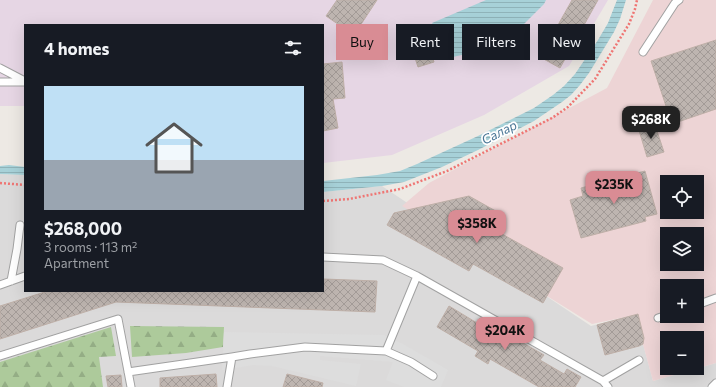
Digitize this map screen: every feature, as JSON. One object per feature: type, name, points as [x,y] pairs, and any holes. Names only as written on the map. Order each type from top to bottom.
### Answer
[{"type":"lane","points":[[643,52],[675,3],[679,0]]},
{"type":"lane","points":[[0,68],[24,81]]},
{"type":"lane","points":[[0,82],[24,82]]},
{"type":"lane","points":[[11,281],[20,225]]},
{"type":"lane","points":[[324,257],[383,260],[417,276],[605,384],[639,360]]},
{"type":"lane","points":[[0,285],[24,276]]},
{"type":"lane","points":[[386,350],[417,276]]},
{"type":"lane","points":[[704,302],[716,298]]},
{"type":"lane","points":[[0,356],[118,318],[131,387]]},
{"type":"lane","points":[[128,372],[305,347],[386,350],[412,362],[432,376]]},
{"type":"lane","points":[[226,387],[232,357]]},
{"type":"lane","points":[[712,387],[716,383]]},
{"type":"path","points":[[324,202],[349,199],[400,189],[447,170],[552,118],[568,107],[595,79],[629,24],[637,0]]},
{"type":"path","points":[[0,183],[24,185]]},
{"type":"shaded area","points":[[0,0],[608,0],[594,24],[538,24],[538,60],[573,60],[569,66],[484,115],[392,155],[324,163],[324,24],[24,24],[24,106],[0,106]]},
{"type":"shaded area","points":[[653,0],[716,0],[716,363],[704,366],[704,331],[660,331],[660,375],[674,375],[653,381],[635,315],[592,324],[402,206],[429,183],[607,88]]},
{"type":"shaded area","points":[[0,174],[24,175],[24,292],[324,292],[324,192],[382,186],[591,326],[635,314],[653,381],[674,375],[704,375],[704,366],[716,363],[716,387],[0,387]]},
{"type":"shaded area","points":[[224,332],[384,335],[403,344],[448,370],[441,387],[404,387],[386,380],[393,362],[320,356],[320,360],[361,364],[356,386],[272,366],[254,365],[222,370]]},
{"type":"green space","points":[[130,326],[224,327],[223,347],[186,353],[132,357]]},
{"type":"green space","points":[[111,327],[116,356],[99,357],[103,387],[0,387],[0,362]]},
{"type":"water","points":[[486,0],[546,0],[544,4],[524,24],[462,24],[462,55],[454,57],[454,24],[432,23]]},
{"type":"water","name":"Салар","points":[[617,0],[626,0],[614,32],[580,85],[571,95],[534,121],[442,167],[404,182],[382,186],[324,192],[324,181],[400,171],[478,136],[534,108],[564,86],[575,74],[584,60],[595,60],[595,44],[608,23]]},
{"type":"water","points":[[9,165],[24,167],[24,175],[0,174],[0,166]]},
{"type":"building","points":[[337,0],[377,0],[361,24],[338,24],[326,16]]},
{"type":"building","points":[[572,0],[598,0],[585,24],[559,24]]},
{"type":"building","points":[[716,40],[716,109],[672,124],[651,61]]},
{"type":"building","points":[[416,60],[433,60],[434,62],[418,67]]},
{"type":"building","points":[[545,60],[564,60],[560,68]]},
{"type":"building","points":[[342,62],[345,98],[333,99],[338,128],[324,131],[324,64]]},
{"type":"building","points":[[654,122],[664,152],[647,157],[638,127]]},
{"type":"building","points":[[645,171],[657,214],[645,217],[646,221],[581,238],[570,200],[583,196],[581,188]]},
{"type":"building","points":[[469,196],[501,214],[493,229],[563,268],[543,303],[473,264],[469,271],[387,225],[394,213]]},
{"type":"building","points":[[324,279],[377,281],[375,312],[116,302],[0,339],[0,306],[45,292],[324,292]]},
{"type":"building","points":[[449,306],[477,323],[480,318],[493,326],[490,331],[513,344],[516,339],[544,355],[540,360],[564,374],[567,369],[581,377],[575,387],[539,387],[490,359],[488,364],[475,356],[478,351],[437,327]]},
{"type":"building","points":[[638,314],[644,338],[643,344],[605,355],[597,325]]},
{"type":"building","points":[[216,374],[217,387],[160,387],[160,378]]},
{"type":"building","points":[[287,374],[323,383],[322,387],[283,387]]},
{"type":"building","points":[[121,375],[122,387],[108,387],[106,376]]}]
